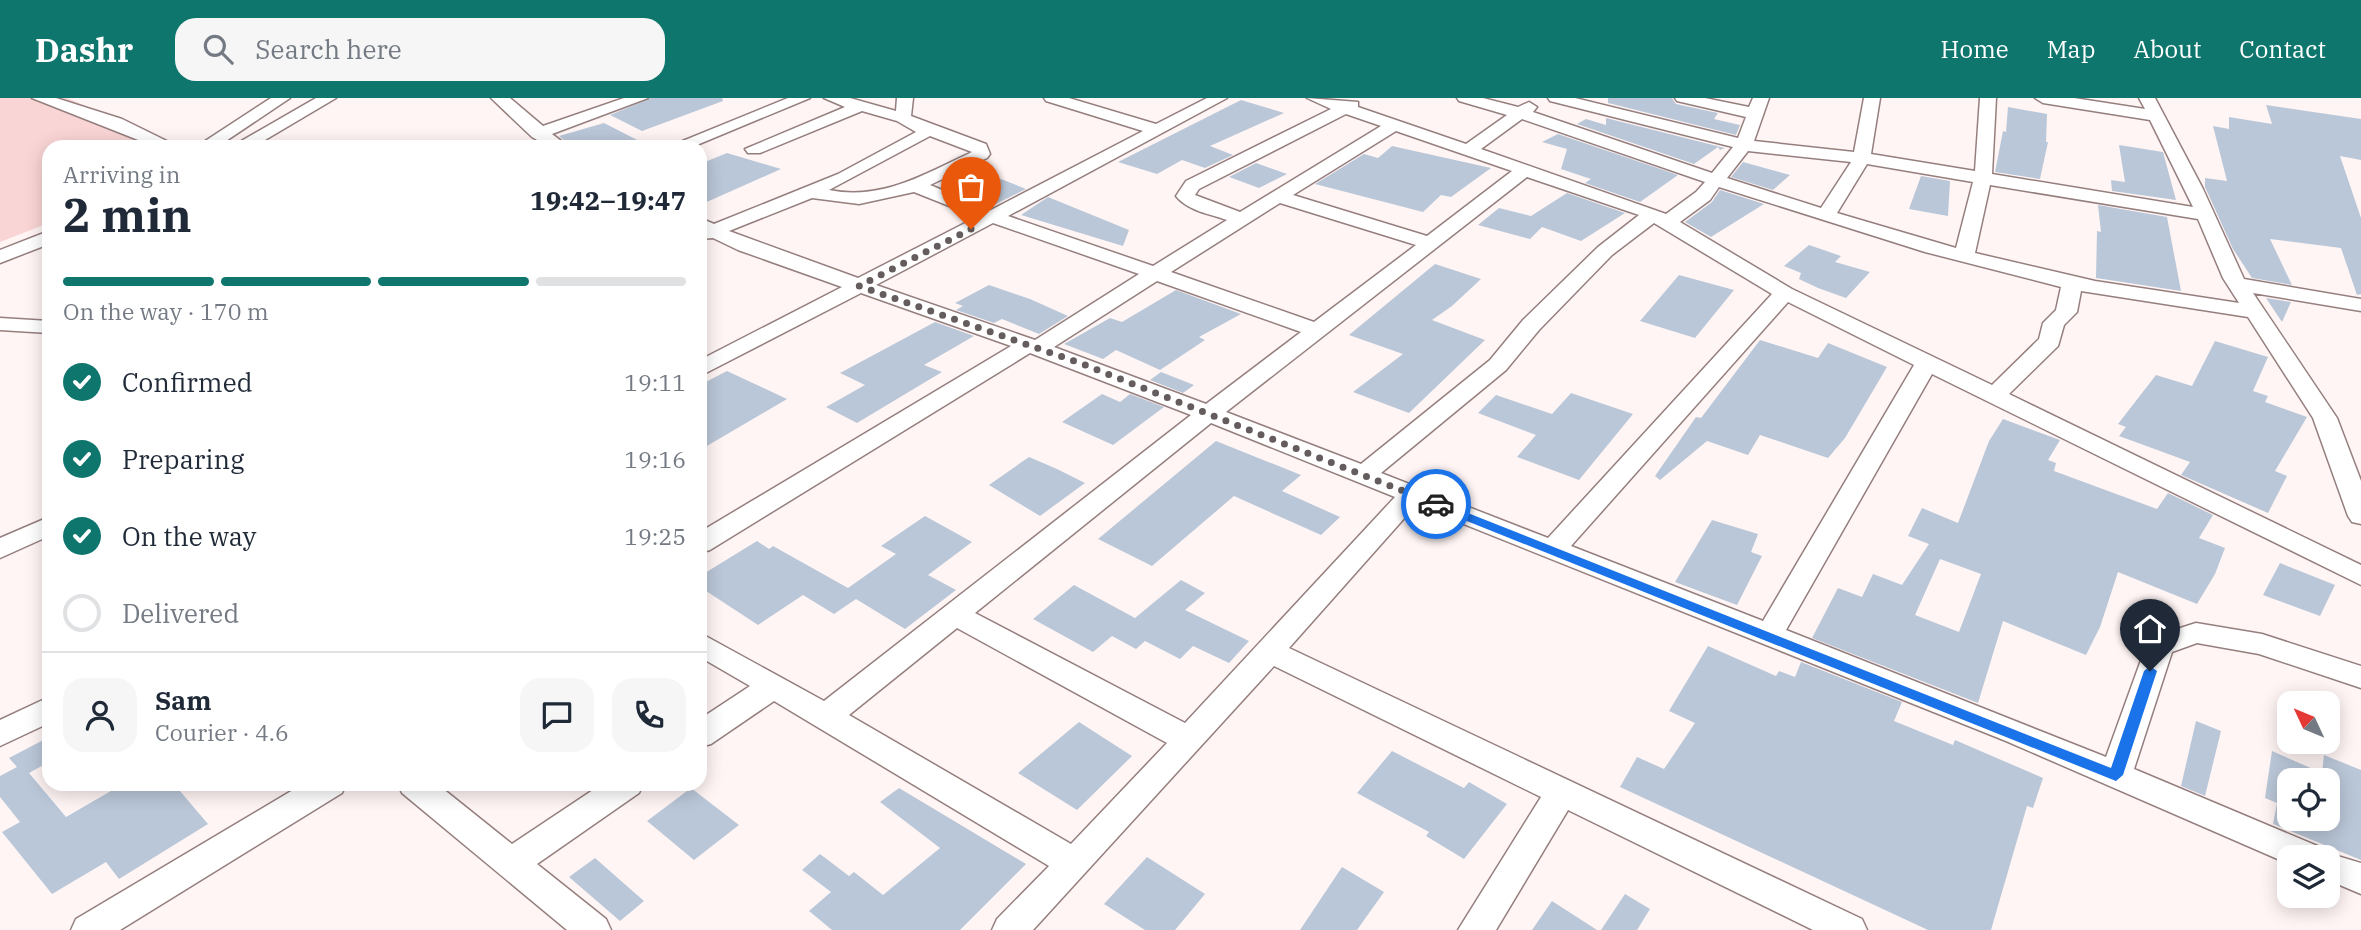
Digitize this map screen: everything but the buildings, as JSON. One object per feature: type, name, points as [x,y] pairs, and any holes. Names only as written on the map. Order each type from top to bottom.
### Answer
[{"type":"street","points":[[40,98],[116,123],[154,140]]},
{"type":"street","points":[[216,140],[282,98]]},
{"type":"street","points":[[253,140],[328,98]]},
{"type":"street","points":[[499,98],[516,108],[538,133],[549,140]]},
{"type":"street","points":[[538,133],[640,98]]},
{"type":"street","points":[[695,140],[802,98]]},
{"type":"street","points":[[811,192],[858,201],[890,196],[981,154],[980,148],[972,143],[925,129],[902,118],[832,98]]},
{"type":"street","points":[[902,118],[907,104],[905,98]]},
{"type":"street","points":[[1052,98],[1156,130]]},
{"type":"street","points":[[707,365],[1219,98]]},
{"type":"street","points":[[1315,98],[1660,218],[1785,293],[2361,576]]},
{"type":"street","points":[[1242,219],[1195,203],[1185,196],[1192,186],[1366,98]]},
{"type":"street","points":[[1465,98],[1520,113],[1825,217],[1964,256],[2072,283],[2255,312]]},
{"type":"street","points":[[1467,150],[1541,98]]},
{"type":"street","points":[[1556,98],[1744,145],[1863,158],[2206,215]]},
{"type":"street","points":[[1363,475],[1498,365],[1531,325],[1605,251],[1703,196],[1744,145],[1759,106],[1684,98]]},
{"type":"street","points":[[1825,217],[1863,158],[1872,98]]},
{"type":"street","points":[[1964,256],[1983,178],[1989,98]]},
{"type":"street","points":[[2043,98],[2153,107],[2237,284],[2325,418],[2354,480],[2361,516]]},
{"type":"street","points":[[754,149],[861,106]]},
{"type":"street","points":[[707,540],[1155,273],[1394,125]]},
{"type":"street","points":[[707,229],[844,178],[923,135],[925,129]]},
{"type":"street","points":[[824,718],[1208,414],[1525,170]]},
{"type":"street","points":[[913,185],[993,218],[1317,330]]},
{"type":"street","points":[[1279,197],[1431,243]]},
{"type":"street","points":[[707,231],[1033,346],[1208,414],[1769,635],[2116,775],[2280,845]]},
{"type":"street","points":[[0,257],[42,240]]},
{"type":"street","points":[[1994,396],[2050,341],[2054,323],[2066,312],[2072,283]]},
{"type":"street","points":[[2237,284],[2361,305]]},
{"type":"street","points":[[1552,550],[1785,293]]},
{"type":"street","points":[[0,324],[42,327]]},
{"type":"street","points":[[1769,635],[1927,363]]},
{"type":"street","points":[[1010,930],[1189,740],[1412,494]]},
{"type":"street","points":[[0,548],[42,529]]},
{"type":"street","points":[[955,615],[1189,740]]},
{"type":"street","points":[[2116,775],[2159,645],[2196,633],[2262,644],[2361,677]]},
{"type":"street","points":[[707,647],[1074,863]]},
{"type":"street","points":[[1269,651],[1849,930]]},
{"type":"street","points":[[707,730],[772,687]]},
{"type":"street","points":[[0,734],[42,713]]},
{"type":"street","points":[[89,930],[318,791]]},
{"type":"street","points":[[423,791],[593,930]]},
{"type":"street","points":[[511,863],[617,791]]},
{"type":"street","points":[[1475,930],[1562,792]]},
{"type":"street","points":[[2340,870],[2361,879]]},
{"type":"shaded area","points":[[0,98],[67,98],[166,140],[42,140],[42,226],[0,242]]},
{"type":"way so far","points":[[971,229],[859,286],[1080,363],[1436,504]]},
{"type":"route","points":[[1436,504],[2017,733],[2116,775],[2150,671]]}]
